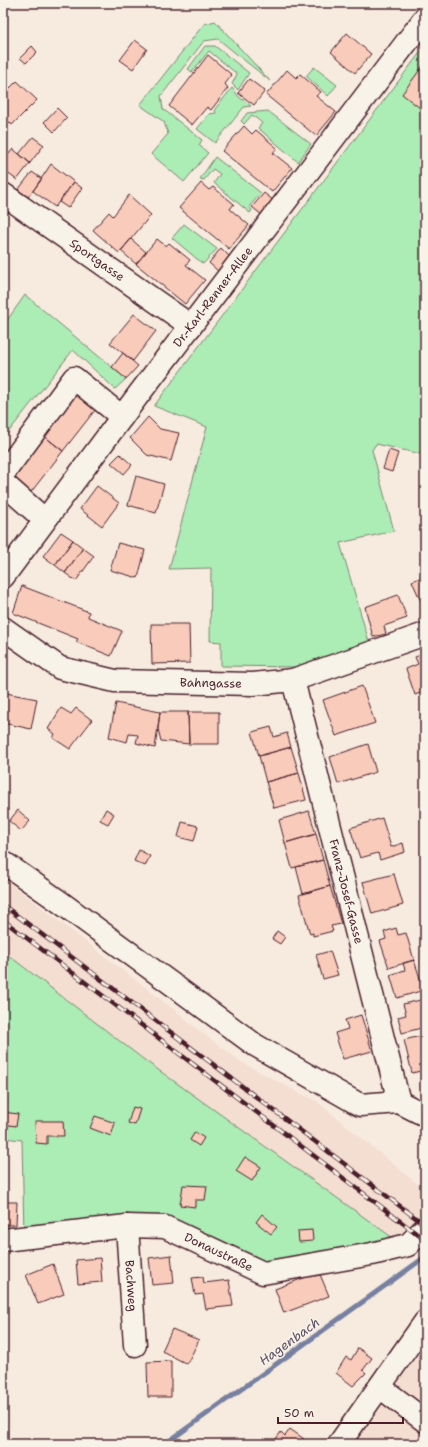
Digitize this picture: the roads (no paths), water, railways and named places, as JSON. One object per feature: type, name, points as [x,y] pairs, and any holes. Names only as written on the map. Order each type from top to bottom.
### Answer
[{"type":"street","name":"Dr.-Karl-Renner-Allee","points":[[3,577],[122,417],[425,18]]},
{"type":"street","name":"Sportgasse","points":[[3,194],[191,326]]},
{"type":"street","points":[[3,474],[74,378],[122,417]]},
{"type":"street","points":[[3,483],[45,520]]},
{"type":"street","name":"Bahngasse","points":[[3,628],[60,668],[115,681],[253,684],[293,680],[425,634]]},
{"type":"street","name":"Franz-Josef-Gasse","points":[[293,680],[399,1102]]},
{"type":"street","points":[[3,862],[255,1045],[360,1105],[399,1102],[425,1115]]},
{"type":"street","name":"Donaustraße","points":[[3,1240],[127,1226],[165,1227],[263,1273],[372,1254],[408,1245],[425,1228]]},
{"type":"street","name":"Bachweg","points":[[127,1226],[135,1345]]},
{"type":"street","points":[[339,1444],[425,1322]]},
{"type":"street","points":[[380,1387],[425,1421]]},
{"type":"waterway","name":"Hagenbach","points":[[165,1444],[425,1257]]},
{"type":"railway","points":[[3,905],[425,1225]]},
{"type":"railway","points":[[3,920],[425,1240]]}]
